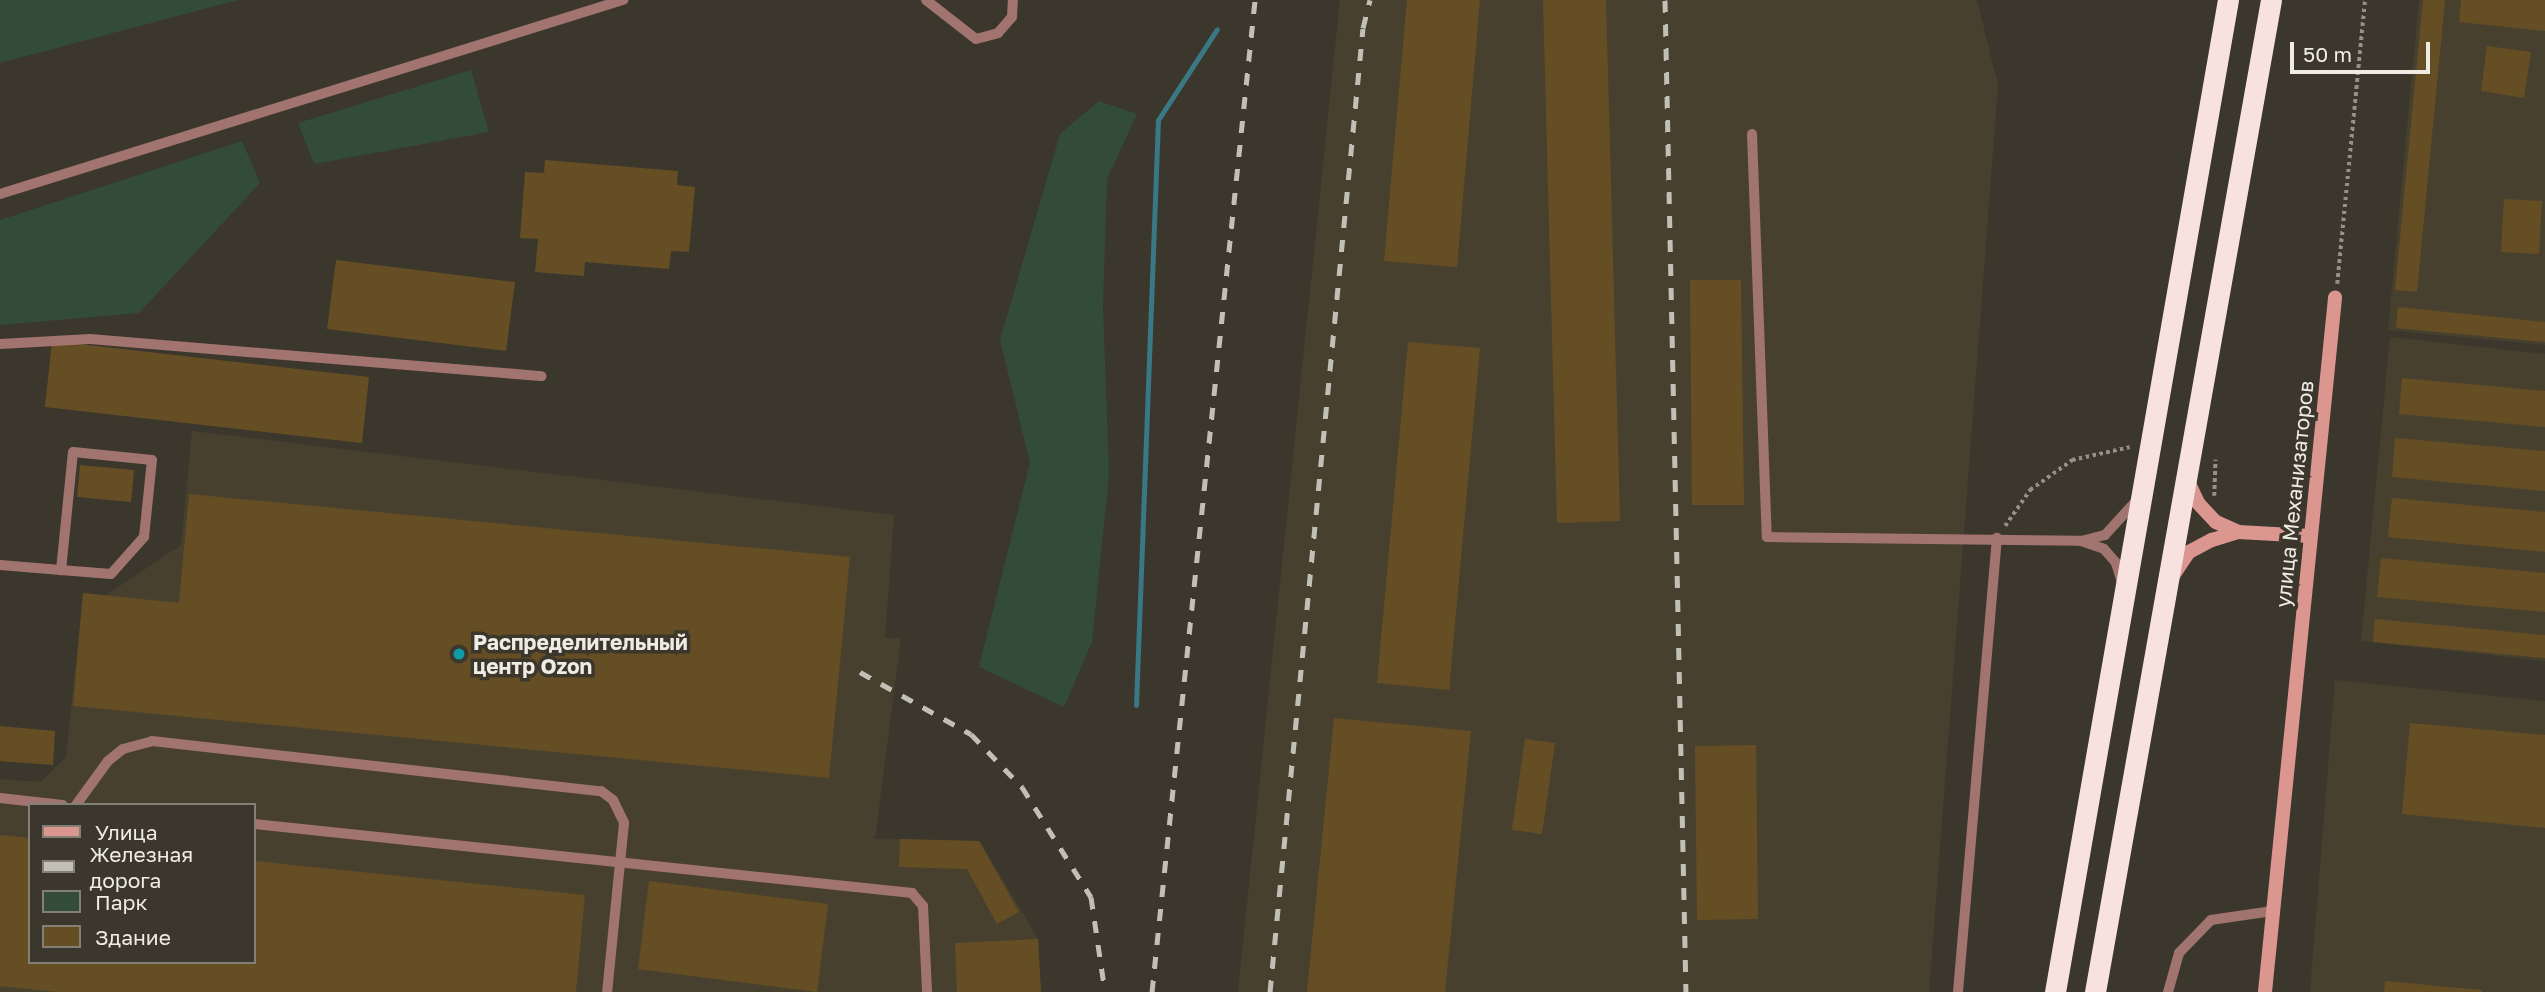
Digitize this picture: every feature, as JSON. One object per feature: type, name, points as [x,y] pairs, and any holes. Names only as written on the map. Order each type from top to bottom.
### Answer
[{"type":"highway","points":[[2055,992],[2228,0]]},
{"type":"highway","points":[[2095,992],[2271,0]]},
{"type":"street","name":"улица Механизаторов","points":[[2265,992],[2335,298]]},
{"type":"street","points":[[2186,475],[2198,503],[2216,522],[2238,532],[2310,536]]},
{"type":"street","points":[[2166,585],[2189,552],[2238,532]]},
{"type":"lane","points":[[0,194],[623,0]]},
{"type":"lane","points":[[926,0],[976,39],[998,33],[1012,17],[1013,0]]},
{"type":"lane","points":[[1752,134],[1767,537],[2081,541],[2105,535],[2125,517],[2141,493]]},
{"type":"lane","points":[[0,344],[90,339],[541,376]]},
{"type":"lane","points":[[0,565],[61,570],[111,574],[144,537],[152,460],[73,452],[61,570]]},
{"type":"lane","points":[[1958,992],[1997,538]]},
{"type":"lane","points":[[2081,541],[2104,550],[2116,564],[2124,589]]},
{"type":"lane","points":[[77,803],[108,761],[123,749],[152,741],[587,786],[601,790],[620,809],[624,823],[607,992]]},
{"type":"lane","points":[[0,798],[45,803]]},
{"type":"lane","points":[[256,824],[912,893],[923,906],[927,992]]},
{"type":"lane","points":[[2168,992],[2179,953],[2211,920],[2272,911]]},
{"type":"path","points":[[2335,298],[2365,0]]},
{"type":"path","points":[[1997,538],[2030,490],[2071,460],[2130,447]]},
{"type":"path","points":[[2215,460],[2216,502]]},
{"type":"shaded area","points":[[1340,0],[1977,0],[1998,85],[1929,992],[1238,992]]},
{"type":"shaded area","points":[[2419,0],[2545,0],[2545,345],[2388,330]]},
{"type":"shaded area","points":[[2390,337],[2545,354],[2545,661],[2361,641]]},
{"type":"shaded area","points":[[192,431],[894,515],[885,638],[901,638],[875,839],[980,841],[1038,939],[1041,992],[0,992],[0,779],[41,782],[66,757],[83,593],[105,596],[181,545]]},
{"type":"shaded area","points":[[2335,680],[2545,701],[2545,992],[2310,992]]},
{"type":"green space","points":[[0,0],[238,0],[0,63]]},
{"type":"green space","points":[[471,70],[489,132],[314,164],[298,123]]},
{"type":"green space","points":[[1099,101],[1137,114],[1107,179],[1103,305],[1109,475],[1092,642],[1064,707],[979,667],[1030,463],[1000,340],[1060,134]]},
{"type":"green space","points":[[242,141],[260,183],[139,313],[0,325],[0,220]]},
{"type":"building","points":[[1407,0],[1480,0],[1457,267],[1384,261]]},
{"type":"building","points":[[1543,0],[1606,0],[1620,521],[1557,523]]},
{"type":"building","points":[[2423,0],[2445,0],[2417,292],[2395,290]]},
{"type":"building","points":[[2461,0],[2545,0],[2545,31],[2459,22]]},
{"type":"building","points":[[2487,46],[2531,52],[2524,98],[2481,91]]},
{"type":"building","points":[[545,160],[678,171],[677,185],[695,187],[689,252],[671,251],[669,269],[585,262],[584,276],[535,272],[538,239],[520,238],[525,172],[544,173]]},
{"type":"building","points":[[2504,199],[2542,201],[2539,254],[2501,252]]},
{"type":"building","points":[[336,260],[515,282],[506,351],[327,329]]},
{"type":"building","points":[[1690,280],[1741,280],[1744,505],[1692,505]]},
{"type":"building","points":[[2398,307],[2545,322],[2545,342],[2396,328]]},
{"type":"building","points":[[52,341],[369,377],[362,443],[45,407]]},
{"type":"building","points":[[1408,342],[1480,348],[1449,690],[1377,683]]},
{"type":"building","points":[[2402,378],[2545,391],[2545,427],[2399,414]]},
{"type":"building","points":[[2395,438],[2545,451],[2545,491],[2392,477]]},
{"type":"building","points":[[80,465],[134,470],[131,502],[77,497]]},
{"type":"building","name":"Распределительный центр Ozon","points":[[189,494],[850,557],[829,778],[73,706],[83,593],[179,603]]},
{"type":"building","points":[[2392,498],[2545,512],[2545,552],[2388,537]]},
{"type":"building","points":[[2381,558],[2545,573],[2545,612],[2377,597]]},
{"type":"building","points":[[2375,619],[2545,635],[2545,658],[2373,642]]},
{"type":"building","points":[[1334,718],[1471,731],[1445,992],[1307,992]]},
{"type":"building","points":[[2410,723],[2545,735],[2545,828],[2402,814]]},
{"type":"building","points":[[0,726],[55,731],[53,765],[0,761]]},
{"type":"building","points":[[1525,739],[1555,743],[1542,834],[1512,830]]},
{"type":"building","points":[[1756,745],[1758,919],[1697,920],[1695,746]]},
{"type":"building","points":[[0,835],[28,838],[28,964],[256,964],[256,861],[585,895],[576,992],[58,992],[0,986]]},
{"type":"building","points":[[900,839],[979,841],[1019,912],[997,924],[967,869],[899,867]]},
{"type":"building","points":[[649,881],[828,904],[817,992],[638,969]]},
{"type":"building","points":[[1038,939],[1041,992],[957,992],[955,943]]},
{"type":"building","points":[[2385,981],[2482,990],[2482,992],[2384,992]]},
{"type":"waterway","points":[[1136,705],[1158,120],[1217,29]]},
{"type":"railway","points":[[1152,992],[1255,0]]},
{"type":"railway","points":[[1270,992],[1363,28],[1370,0]]},
{"type":"railway","points":[[1665,0],[1686,992]]},
{"type":"railway","points":[[860,672],[971,734],[1022,787],[1091,897],[1105,992]]},
{"type":"place","name":"Распределительный центр Ozon","points":[[459,654]]}]
